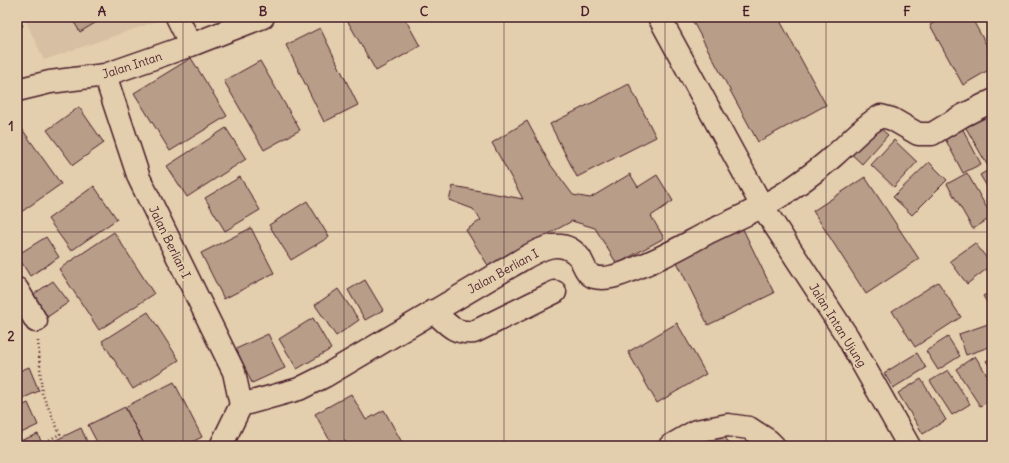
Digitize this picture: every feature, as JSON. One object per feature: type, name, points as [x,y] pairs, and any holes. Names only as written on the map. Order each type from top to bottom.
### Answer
[{"type":"street","points":[[177,17],[191,45],[263,17]]},
{"type":"street","name":"Jalan Intan Ujung","points":[[659,17],[762,206],[847,336],[909,446]]},
{"type":"street","name":"Jalan Intan","points":[[17,90],[50,82],[105,76],[191,45]]},
{"type":"street","name":"Jalan Berlian I","points":[[105,76],[139,178],[234,372],[241,405],[299,389],[325,376],[517,262],[547,248],[559,245],[570,248],[580,258],[588,273],[593,277],[610,277],[641,266],[762,206]]},
{"type":"street","points":[[762,206],[791,189],[836,155],[872,121],[881,116],[892,119],[918,134],[932,134],[962,116],[991,104]]},
{"type":"street","points":[[17,288],[36,321]]},
{"type":"street","points":[[433,311],[453,329],[462,334],[474,332],[555,292]]},
{"type":"street","points":[[221,446],[241,405]]},
{"type":"street","points":[[670,446],[696,431],[728,425],[749,428],[774,446]]},
{"type":"path","points":[[36,321],[42,393],[60,434],[49,440],[51,446]]},
{"type":"shaded area","points":[[24,17],[169,17],[44,60]]},
{"type":"building","points":[[17,17],[23,26],[17,29]]},
{"type":"building","points":[[71,17],[105,17],[80,32]]},
{"type":"building","points":[[352,17],[404,17],[420,46],[376,71],[347,20]]},
{"type":"building","points":[[698,17],[778,17],[826,105],[758,142],[692,20]]},
{"type":"building","points":[[944,17],[971,17],[992,55],[992,68],[963,85],[930,25]]},
{"type":"building","points":[[987,17],[992,17],[992,26]]},
{"type":"building","points":[[320,28],[358,105],[324,122],[286,45]]},
{"type":"building","points":[[191,58],[227,116],[170,151],[134,93]]},
{"type":"building","points":[[260,61],[300,130],[264,150],[224,81]]},
{"type":"building","points":[[629,84],[656,137],[577,177],[550,124]]},
{"type":"building","points":[[987,106],[992,121],[992,166],[989,168],[962,121]]},
{"type":"building","points":[[79,107],[104,143],[73,165],[47,130]]},
{"type":"building","points":[[527,121],[550,164],[573,195],[590,198],[630,174],[638,187],[657,175],[673,201],[651,216],[664,238],[617,264],[595,228],[572,221],[489,267],[466,230],[481,220],[473,209],[449,200],[453,186],[523,199],[492,143]]},
{"type":"building","points":[[17,122],[61,184],[17,215]]},
{"type":"building","points":[[873,122],[888,135],[862,164],[847,150]]},
{"type":"building","points":[[959,122],[981,164],[963,173],[941,131]]},
{"type":"building","points":[[226,128],[246,159],[187,197],[167,166]]},
{"type":"building","points":[[894,140],[917,162],[894,187],[871,165]]},
{"type":"building","points":[[929,162],[947,180],[912,215],[893,197]]},
{"type":"building","points":[[992,168],[992,195],[980,175]]},
{"type":"building","points":[[967,173],[992,217],[973,229],[947,184]]},
{"type":"building","points":[[240,177],[260,210],[225,231],[205,198]]},
{"type":"building","points":[[865,177],[919,259],[866,294],[813,211]]},
{"type":"building","points":[[94,186],[117,219],[71,251],[48,219]]},
{"type":"building","points":[[307,201],[329,237],[291,260],[269,225]]},
{"type":"building","points":[[741,225],[774,293],[708,325],[675,258]]},
{"type":"building","points":[[251,228],[274,273],[224,299],[201,253]]},
{"type":"building","points":[[114,232],[154,294],[99,330],[59,269]]},
{"type":"building","points":[[46,237],[59,257],[30,276],[17,255]]},
{"type":"building","points":[[975,243],[992,265],[967,284],[950,261]]},
{"type":"building","points":[[365,280],[383,310],[365,320],[348,290]]},
{"type":"building","points":[[53,281],[69,302],[43,320],[28,298]]},
{"type":"building","points":[[938,282],[961,317],[915,347],[892,311]]},
{"type":"building","points":[[338,289],[359,320],[336,336],[315,305]]},
{"type":"building","points":[[992,291],[992,310],[983,296]]},
{"type":"building","points":[[17,310],[21,316],[17,319]]},
{"type":"building","points":[[148,312],[179,360],[133,389],[102,341]]},
{"type":"building","points":[[313,318],[331,349],[297,369],[279,339]]},
{"type":"building","points":[[677,323],[706,374],[657,403],[628,352]]},
{"type":"building","points":[[991,323],[992,346],[966,355],[959,334]]},
{"type":"building","points":[[268,334],[285,368],[252,383],[236,349]]},
{"type":"building","points":[[948,337],[960,356],[938,370],[926,351]]},
{"type":"building","points":[[917,353],[926,368],[893,388],[884,373]]},
{"type":"building","points":[[975,356],[992,383],[992,399],[980,406],[956,369]]},
{"type":"building","points":[[992,357],[992,369],[986,361]]},
{"type":"building","points":[[29,367],[39,391],[17,401],[17,372]]},
{"type":"building","points":[[948,370],[970,404],[952,415],[930,381]]},
{"type":"building","points":[[921,379],[946,420],[923,434],[898,393]]},
{"type":"building","points":[[174,382],[202,437],[184,446],[145,446],[125,407]]},
{"type":"building","points":[[351,394],[366,420],[384,410],[404,446],[348,446],[345,441],[337,446],[333,446],[315,414]]},
{"type":"building","points":[[28,403],[38,425],[17,435],[17,408]]},
{"type":"building","points":[[125,407],[145,446],[99,446],[88,425]]},
{"type":"building","points":[[81,428],[89,446],[56,446],[54,441]]},
{"type":"building","points":[[721,431],[731,446],[699,446]]},
{"type":"building","points":[[38,434],[43,446],[17,446],[17,442]]}]
